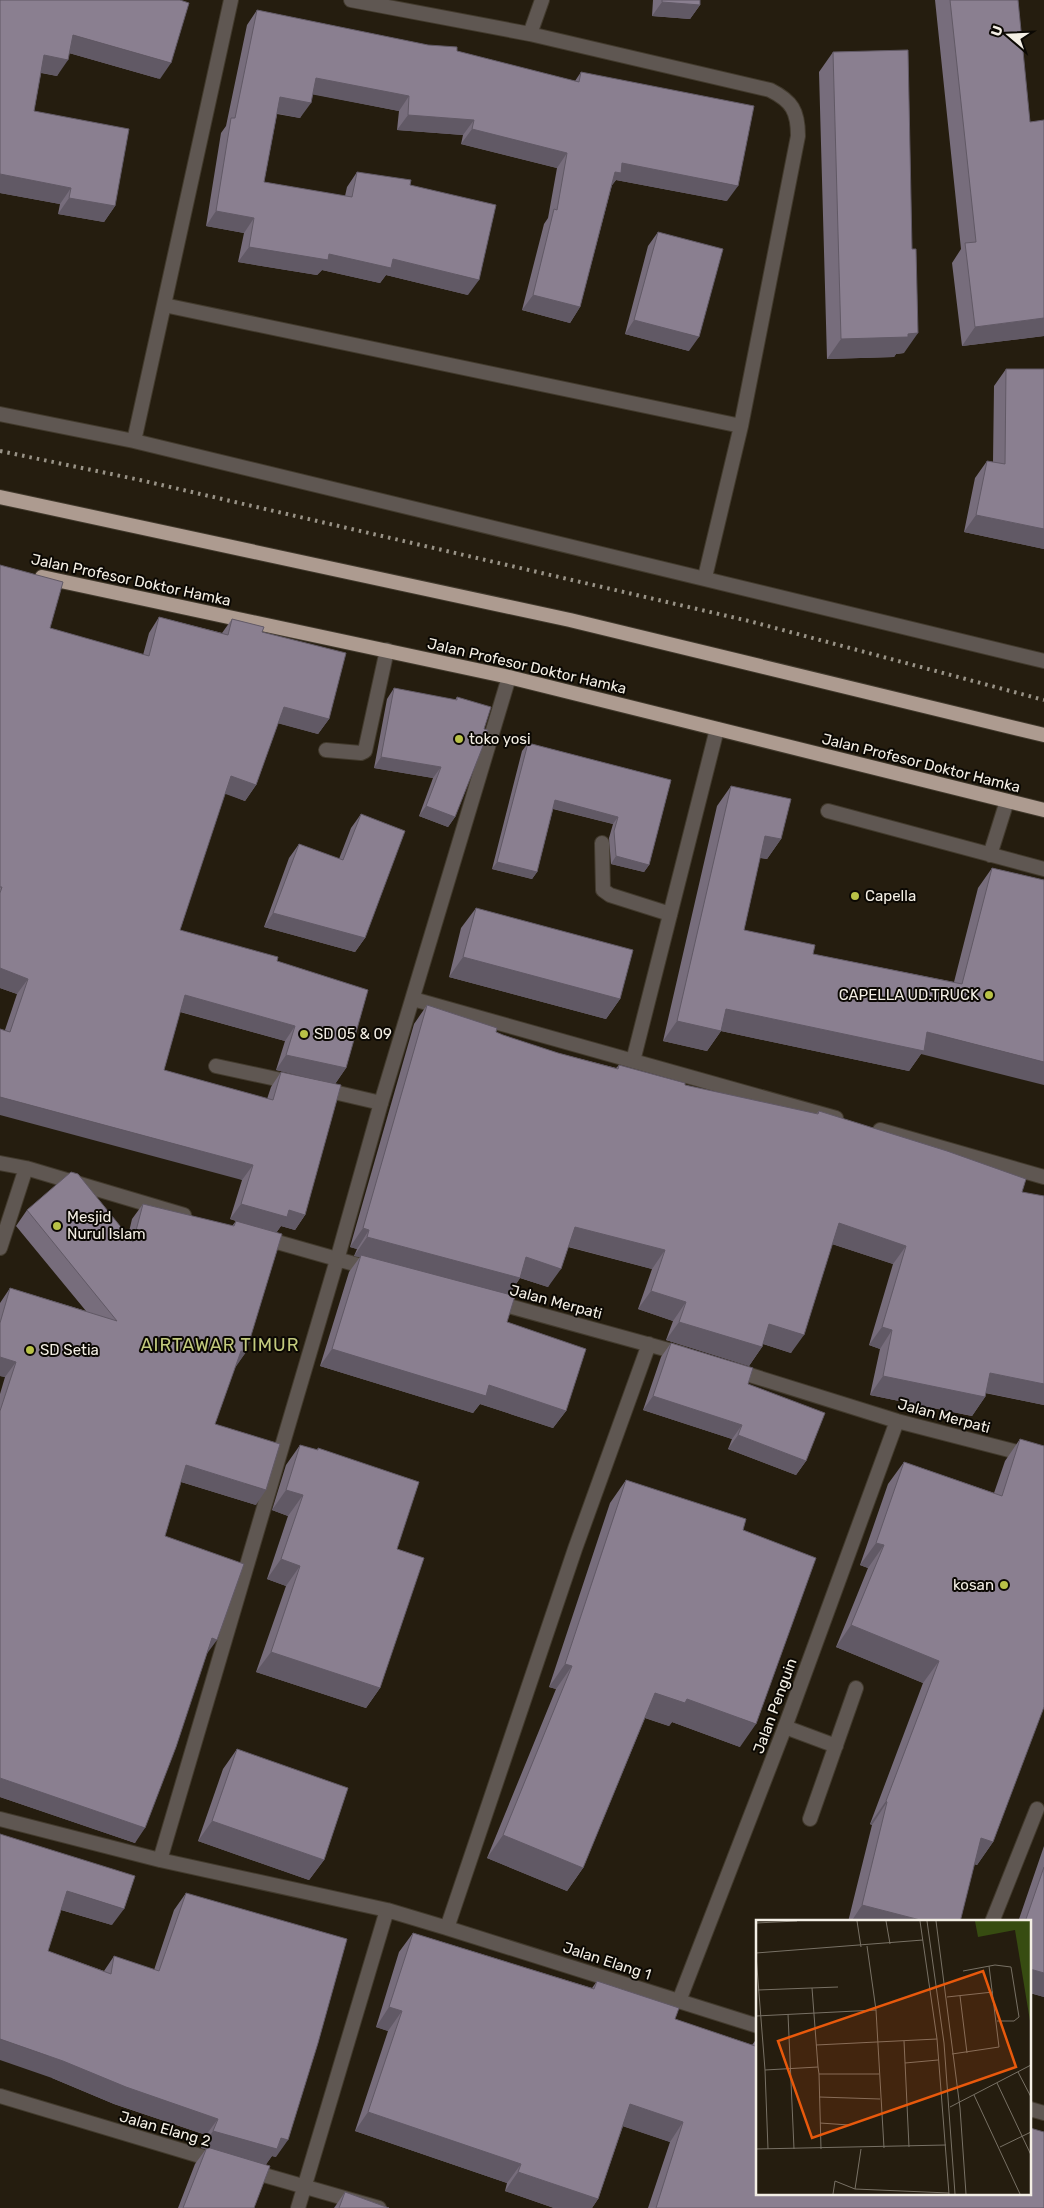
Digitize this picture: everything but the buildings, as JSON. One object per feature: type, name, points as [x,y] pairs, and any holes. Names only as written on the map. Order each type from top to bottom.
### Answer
[{"type":"highway","points":[[0,497],[570,620],[1044,735]]},
{"type":"highway","name":"Jalan Profesor Doktor Hamka","points":[[29,575],[509,677],[1044,810]]},
{"type":"street","points":[[134,441],[231,0]]},
{"type":"street","points":[[351,0],[530,34],[770,90],[780,95],[795,110],[798,122],[798,136],[741,426],[706,577]]},
{"type":"street","points":[[530,34],[542,0]]},
{"type":"street","points":[[164,305],[741,426]]},
{"type":"street","points":[[0,414],[134,441],[706,577],[1044,661]]},
{"type":"street","points":[[326,750],[365,752],[387,650]]},
{"type":"street","points":[[160,1860],[337,1260],[381,1103],[509,677]]},
{"type":"street","points":[[633,1061],[717,729]]},
{"type":"street","points":[[990,855],[1007,801]]},
{"type":"street","points":[[828,811],[1044,869]]},
{"type":"street","points":[[602,843],[603,890],[610,895],[670,914]]},
{"type":"street","points":[[413,999],[849,1122]]},
{"type":"street","points":[[216,1066],[381,1103]]},
{"type":"street","points":[[868,1127],[1044,1177]]},
{"type":"street","points":[[0,1163],[26,1168],[196,1218]]},
{"type":"street","points":[[0,1248],[26,1168]]},
{"type":"street","points":[[252,1235],[384,1273]]},
{"type":"street","name":"Jalan Merpati","points":[[479,1298],[695,1358]]},
{"type":"street","points":[[447,1928],[575,1549],[649,1344]]},
{"type":"street","name":"Jalan Merpati","points":[[722,1366],[897,1421],[1044,1459]]},
{"type":"street","name":"Jalan Penguin","points":[[679,2001],[785,1727],[897,1421]]},
{"type":"street","points":[[810,1819],[856,1688]]},
{"type":"street","points":[[785,1727],[836,1746]]},
{"type":"street","points":[[993,1920],[1037,1809]]},
{"type":"street","name":"Jalan Elang 1","points":[[0,1819],[160,1860],[387,1910],[756,2025]]},
{"type":"street","points":[[298,2208],[387,1910]]},
{"type":"street","name":"Jalan Elang 2","points":[[0,2096],[379,2208]]},
{"type":"street","points":[[1032,2110],[1044,2114]]},
{"type":"railway","points":[[0,451],[140,480],[749,621],[1044,700]]},
{"type":"place","name":"toko yosi","points":[[459,739]]},
{"type":"place","name":"Capella","points":[[855,896]]},
{"type":"place","name":"CAPELLA UD.TRUCK","points":[[989,995]]},
{"type":"place","name":"SD 05 & 09","points":[[304,1034]]},
{"type":"place","name":"Mesjid Nurul Islam","points":[[57,1226]]},
{"type":"place","name":"SD Setia","points":[[30,1350]]},
{"type":"place","name":"kosan","points":[[1004,1585]]},
{"type":"district","name":"AIRTAWAR TIMUR","points":[[220,1345]]}]
